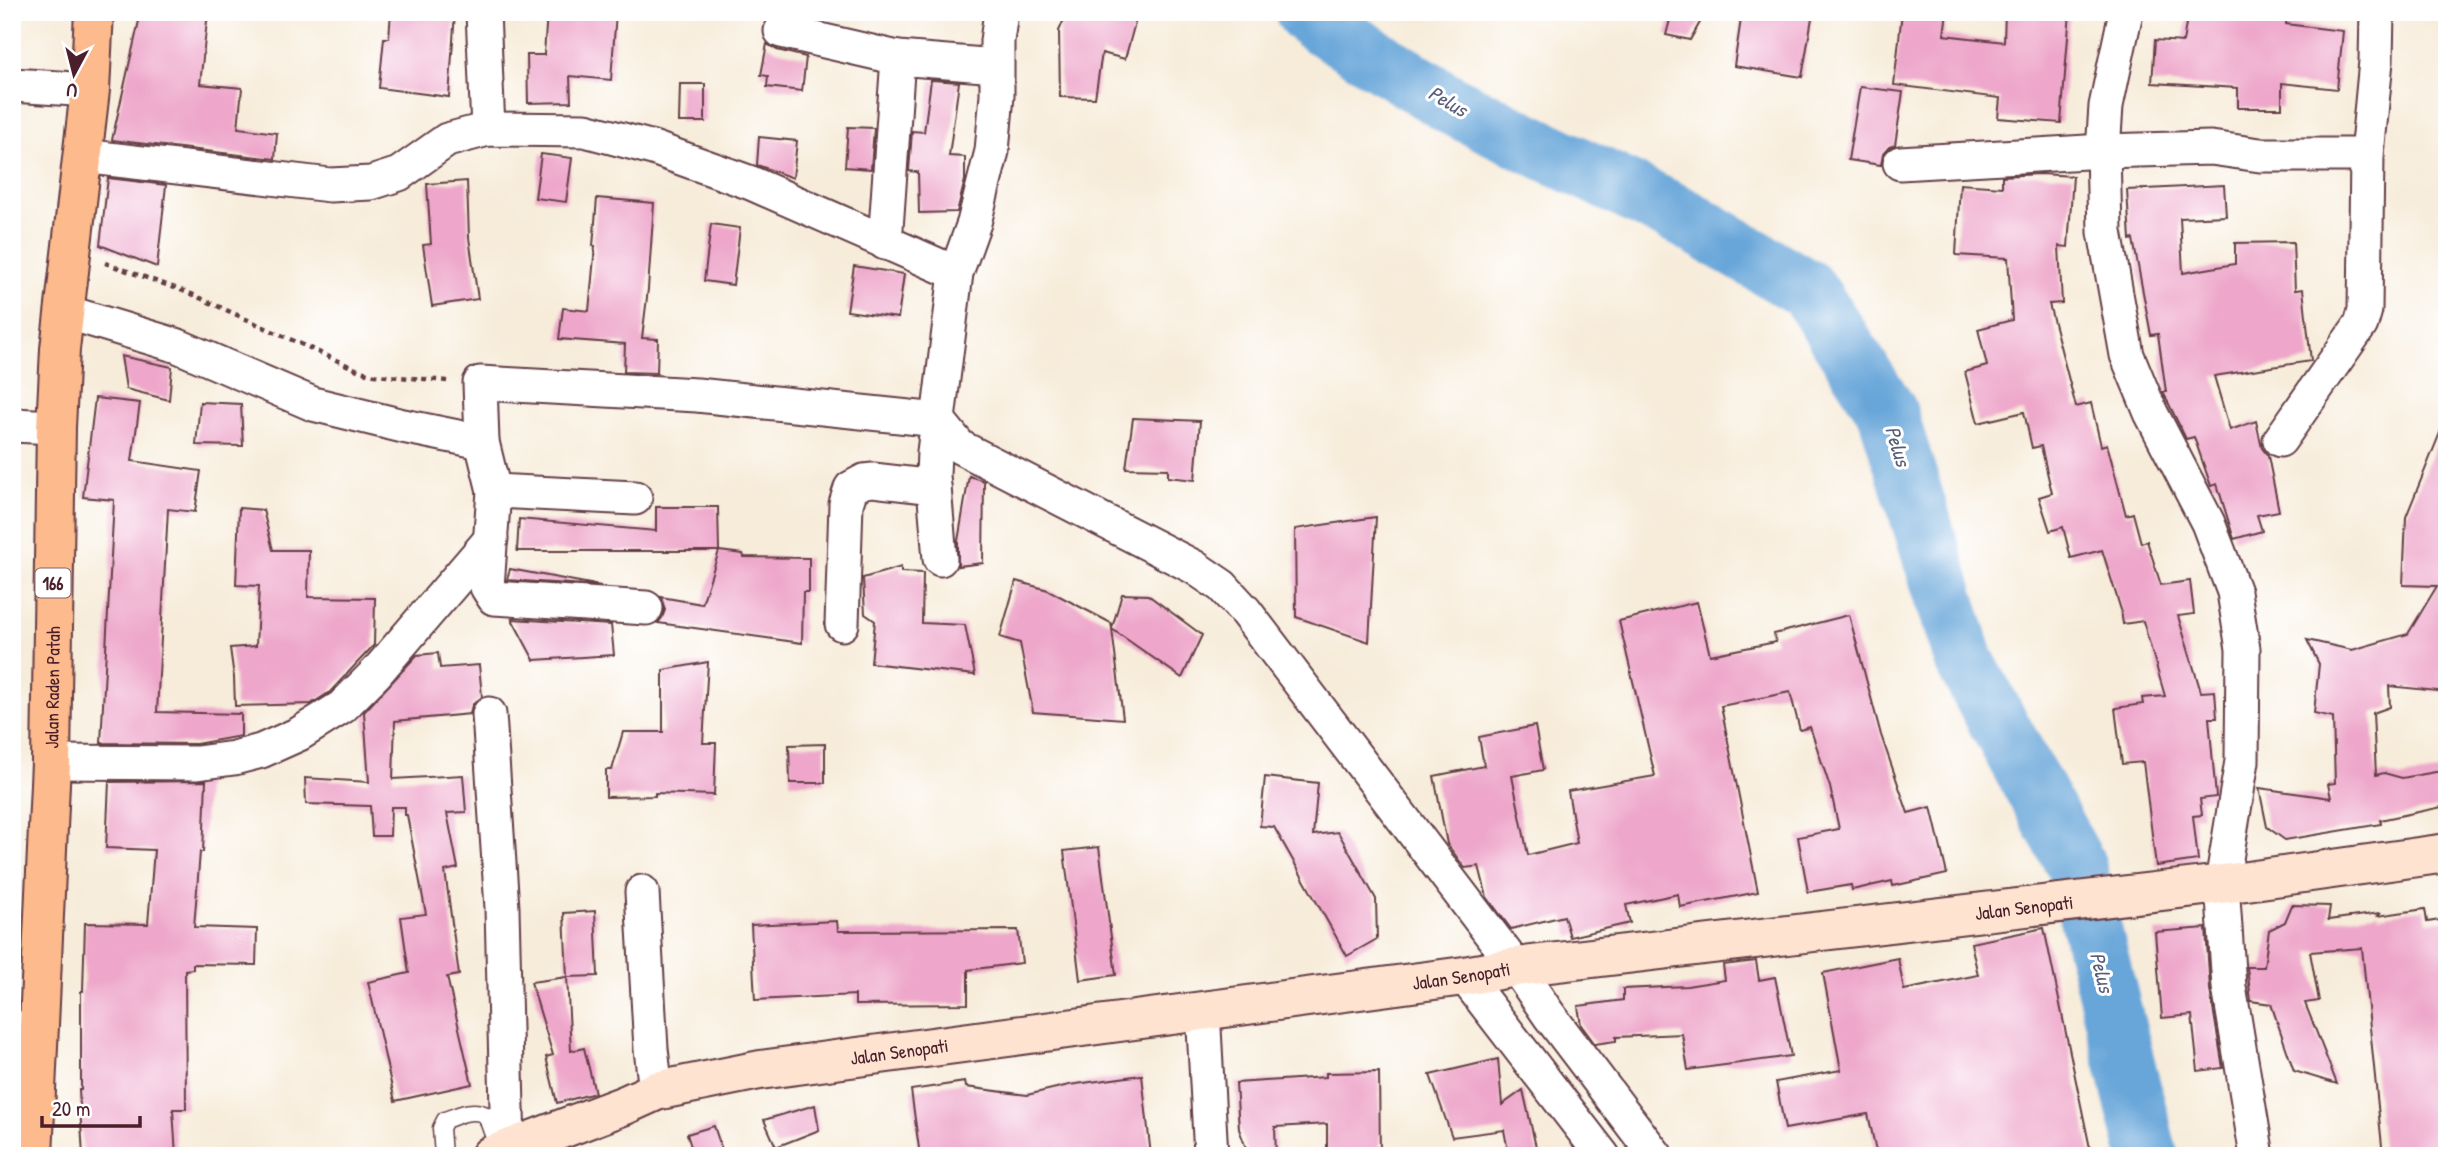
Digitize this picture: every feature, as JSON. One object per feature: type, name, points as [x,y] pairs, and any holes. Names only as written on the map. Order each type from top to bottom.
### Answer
[{"type":"main road","name":"Jalan Raden Patah","points":[[33,1156],[26,1028],[51,762],[55,426],[60,349],[83,156],[53,88],[94,12]]},
{"type":"main road","name":"Jalan Senopati","points":[[498,1153],[656,1091],[760,1070],[1493,970],[2235,882],[2447,853]]},
{"type":"street","points":[[484,12],[488,129]]},
{"type":"street","points":[[940,559],[933,472],[937,420],[956,273],[974,223],[992,151],[997,96],[997,41],[1001,12]]},
{"type":"street","points":[[2126,12],[2106,106],[2103,151],[2105,232],[2127,355],[2151,413],[2208,523],[2236,603],[2243,649],[2242,761],[2229,988],[2258,1156]]},
{"type":"street","points":[[2280,440],[2361,324],[2365,299],[2367,155],[2377,12]]},
{"type":"street","points":[[781,31],[898,58],[996,66]]},
{"type":"street","points":[[884,243],[898,58]]},
{"type":"street","points":[[83,156],[330,185],[371,183],[399,174],[447,140],[488,129],[585,130],[653,148],[751,183],[956,273]]},
{"type":"street","points":[[1900,163],[2103,151],[2211,148],[2260,155],[2367,155]]},
{"type":"street","points":[[66,312],[178,346],[313,404],[482,442]]},
{"type":"street","points":[[646,608],[494,598],[487,587],[495,491],[482,442],[481,391],[696,394],[937,420],[960,447],[1194,567],[1222,586],[1254,622],[1493,970],[1603,1156]]},
{"type":"street","points":[[12,425],[55,426]]},
{"type":"street","points":[[842,624],[846,504],[851,488],[863,481],[933,472]]},
{"type":"street","points":[[495,491],[635,498]]},
{"type":"street","points":[[51,762],[197,763],[261,751],[299,734],[342,707],[376,673],[491,539]]},
{"type":"street","points":[[489,714],[502,908],[498,1153]]},
{"type":"street","points":[[642,892],[656,1091]]},
{"type":"street","points":[[1493,970],[1549,1015],[1656,1156]]},
{"type":"street","points":[[1203,1010],[1211,1156]]},
{"type":"lane","points":[[443,1156],[441,1128],[445,1120],[479,1111],[486,1115],[491,1125],[498,1153]]},
{"type":"path","points":[[71,251],[188,293],[360,371],[481,391]]},
{"type":"building","points":[[141,12],[208,12],[200,84],[242,88],[238,128],[277,133],[275,159],[112,140]]},
{"type":"building","points":[[391,12],[455,12],[449,97],[379,88],[384,38],[389,38]]},
{"type":"building","points":[[547,12],[616,12],[611,80],[570,76],[571,102],[528,103],[527,55],[544,55]]},
{"type":"building","points":[[1067,12],[1138,12],[1125,59],[1102,53],[1095,98],[1060,97],[1059,31]]},
{"type":"building","points":[[1672,12],[1706,12],[1690,40],[1666,35]]},
{"type":"building","points":[[1742,12],[1813,12],[1802,77],[1734,66]]},
{"type":"building","points":[[1902,12],[1947,12],[1944,35],[2004,42],[2005,12],[2070,12],[2061,123],[1998,118],[2000,98],[1894,85]]},
{"type":"building","points":[[2188,12],[2287,12],[2286,24],[2343,31],[2337,89],[2282,83],[2282,108],[2238,108],[2238,88],[2152,83],[2155,40],[2183,42]]},
{"type":"building","points":[[767,44],[777,50],[806,57],[802,91],[767,87],[768,76],[761,75]]},
{"type":"building","points":[[931,80],[959,82],[949,156],[965,157],[965,180],[957,212],[919,213],[918,172],[909,171],[912,131],[924,132]]},
{"type":"building","points":[[680,84],[705,84],[705,122],[679,122]]},
{"type":"building","points":[[1860,87],[1903,92],[1895,145],[1883,154],[1881,165],[1848,160]]},
{"type":"building","points":[[848,127],[874,128],[871,169],[845,167]]},
{"type":"building","points":[[759,137],[797,141],[793,178],[757,165]]},
{"type":"building","points":[[541,154],[572,158],[566,202],[535,198]]},
{"type":"building","points":[[2002,176],[2073,176],[2068,247],[2059,246],[2062,303],[2049,304],[2076,407],[2091,403],[2101,446],[2107,444],[2126,515],[2133,513],[2141,543],[2147,541],[2161,585],[2190,581],[2194,614],[2178,616],[2201,692],[2215,691],[2217,718],[2209,718],[2216,797],[2200,799],[2202,815],[2193,816],[2198,860],[2156,866],[2143,762],[2122,764],[2115,708],[2143,704],[2142,698],[2165,696],[2143,621],[2123,624],[2102,550],[2071,558],[2063,527],[2050,531],[2039,497],[2052,493],[2041,446],[2032,448],[2024,412],[1978,423],[1965,372],[1987,366],[1978,329],[2012,320],[2008,258],[1956,255],[1960,184],[2002,187]]},
{"type":"building","points":[[108,178],[166,185],[157,267],[100,245]]},
{"type":"building","points":[[467,181],[469,238],[478,299],[432,306],[423,245],[431,244],[427,184]]},
{"type":"building","points":[[2224,185],[2226,216],[2180,218],[2183,273],[2235,264],[2235,243],[2293,242],[2295,290],[2303,289],[2311,361],[2214,376],[2230,430],[2256,421],[2262,448],[2268,456],[2279,511],[2257,515],[2262,531],[2234,539],[2217,484],[2211,486],[2194,437],[2186,439],[2163,392],[2166,392],[2158,334],[2151,335],[2133,239],[2130,240],[2127,190]]},
{"type":"building","points":[[597,198],[654,203],[642,338],[658,339],[657,373],[624,372],[625,344],[559,339],[563,308],[589,311]]},
{"type":"building","points":[[711,224],[740,228],[733,285],[704,281]]},
{"type":"building","points":[[854,266],[904,274],[898,318],[847,311]]},
{"type":"building","points":[[121,356],[172,367],[169,400],[126,389]]},
{"type":"building","points":[[95,398],[140,403],[132,461],[201,471],[195,512],[168,509],[157,712],[241,714],[241,736],[196,744],[101,743],[114,500],[83,497]]},
{"type":"building","points":[[200,402],[241,404],[243,446],[196,445]]},
{"type":"building","points":[[1133,418],[1200,421],[1195,480],[1168,477],[1168,469],[1126,468]]},
{"type":"building","points":[[2446,418],[2447,692],[2389,686],[2390,707],[2373,713],[2376,775],[2384,773],[2402,778],[2447,770],[2447,806],[2380,820],[2381,824],[2285,840],[2267,827],[2259,788],[2331,798],[2328,784],[2335,783],[2333,717],[2314,713],[2319,664],[2307,640],[2352,650],[2408,634],[2437,586],[2403,585],[2406,517]]},
{"type":"building","points":[[969,476],[984,481],[983,563],[958,566],[958,541]]},
{"type":"building","points":[[656,507],[718,507],[719,551],[517,551],[519,519],[656,531]]},
{"type":"building","points":[[239,508],[263,510],[273,550],[309,550],[308,597],[375,598],[374,645],[330,692],[311,704],[235,706],[230,648],[256,646],[259,586],[236,585]]},
{"type":"building","points":[[1376,517],[1369,642],[1296,617],[1295,529]]},
{"type":"building","points":[[719,551],[743,554],[744,557],[809,558],[809,592],[803,592],[802,643],[658,623],[665,610],[661,597],[702,604]]},
{"type":"building","points":[[901,567],[901,572],[923,573],[922,623],[965,625],[975,675],[871,663],[875,621],[865,614],[863,578]]},
{"type":"building","points":[[510,569],[601,586],[507,580]]},
{"type":"building","points":[[1016,581],[1048,590],[1111,623],[1112,628],[1122,594],[1148,595],[1202,635],[1182,678],[1112,629],[1123,719],[1033,712],[1020,643],[1000,637]]},
{"type":"building","points":[[1697,602],[1710,655],[1776,642],[1774,634],[1849,615],[1881,735],[1908,813],[1931,807],[1947,874],[1893,886],[1892,881],[1852,890],[1851,885],[1808,892],[1798,837],[1839,829],[1830,787],[1810,727],[1800,730],[1790,692],[1721,706],[1758,892],[1680,907],[1678,894],[1626,905],[1630,923],[1570,937],[1564,916],[1511,929],[1487,897],[1479,866],[1465,868],[1447,844],[1434,776],[1484,766],[1479,737],[1535,726],[1543,770],[1512,776],[1528,855],[1577,843],[1568,791],[1655,776],[1619,621]]},
{"type":"building","points":[[512,619],[611,625],[614,655],[534,660]]},
{"type":"building","points":[[438,653],[440,668],[479,665],[482,697],[472,705],[470,714],[395,721],[393,779],[463,775],[466,812],[447,813],[458,868],[445,871],[459,975],[447,977],[472,1084],[395,1101],[368,982],[409,973],[401,917],[426,914],[405,807],[391,807],[390,836],[372,836],[370,806],[306,804],[305,778],[369,782],[364,712],[417,655]]},
{"type":"building","points":[[708,662],[703,743],[716,743],[714,795],[655,793],[655,796],[606,797],[606,770],[612,770],[623,732],[663,732],[663,670]]},
{"type":"building","points":[[825,744],[825,783],[790,783],[789,745]]},
{"type":"building","points":[[1265,777],[1318,783],[1313,835],[1338,832],[1376,899],[1377,939],[1347,956],[1274,827],[1260,826]]},
{"type":"building","points":[[206,781],[203,852],[200,852],[194,927],[257,929],[256,965],[193,964],[193,969],[185,970],[186,1109],[173,1109],[176,1156],[83,1156],[79,1090],[85,923],[148,924],[154,850],[106,848],[109,782]]},
{"type":"building","points":[[1099,847],[1116,975],[1080,980],[1064,851]]},
{"type":"building","points":[[2292,905],[2330,906],[2328,920],[2425,909],[2427,922],[2447,919],[2447,1156],[2383,1156],[2362,948],[2310,952],[2319,1001],[2305,1003],[2337,1084],[2294,1071],[2271,1004],[2251,1001],[2247,967],[2264,967],[2269,930],[2285,922]]},
{"type":"building","points":[[595,911],[598,976],[567,977],[564,913]]},
{"type":"building","points":[[837,921],[838,931],[1018,930],[1022,963],[968,970],[968,1004],[855,1005],[855,995],[755,1000],[751,925]]},
{"type":"building","points":[[2044,928],[2091,1153],[2077,1156],[1877,1156],[1868,1114],[1785,1129],[1776,1082],[1841,1070],[1823,973],[1898,958],[1904,990],[1978,975],[1971,943]]},
{"type":"building","points":[[2206,928],[2210,990],[2223,1068],[2198,1071],[2192,1015],[2162,1018],[2155,932]]},
{"type":"building","points":[[1756,961],[1759,980],[1775,977],[1791,1056],[1688,1070],[1682,1034],[1616,1037],[1616,1041],[1595,1044],[1581,1025],[1578,1006],[1623,1000],[1623,989],[1687,986],[1725,980],[1723,965]]},
{"type":"building","points":[[567,977],[571,1051],[584,1048],[595,1093],[557,1103],[546,1057],[553,1055],[531,982]]},
{"type":"building","points":[[1498,1059],[1502,1105],[1523,1090],[1538,1156],[1509,1156],[1504,1130],[1452,1137],[1430,1075]]},
{"type":"building","points":[[1379,1072],[1380,1156],[1327,1156],[1327,1124],[1275,1127],[1276,1156],[1249,1156],[1239,1129],[1236,1083],[1326,1077],[1326,1073]]},
{"type":"building","points":[[1142,1075],[1151,1156],[920,1156],[911,1090],[965,1082],[966,1087],[1027,1095],[1069,1085]]},
{"type":"building","points":[[815,1105],[819,1130],[776,1147],[764,1120]]},
{"type":"building","points":[[714,1126],[724,1156],[694,1156],[687,1134]]},
{"type":"waterway","name":"Pelus","points":[[1305,12],[1316,22],[1453,106],[1681,216],[1808,290],[1887,411],[1965,662],[2076,865],[2148,1156]]}]
